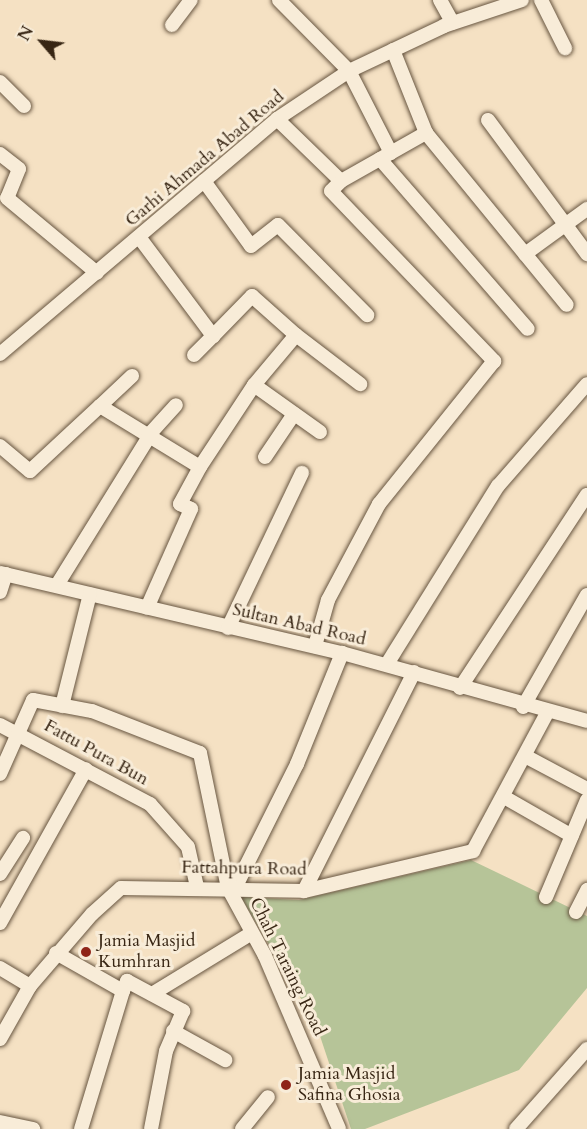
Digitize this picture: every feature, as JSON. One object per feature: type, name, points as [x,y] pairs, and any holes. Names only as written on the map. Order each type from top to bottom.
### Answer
[{"type":"street","points":[[172,25],[192,0]]},
{"type":"street","points":[[279,0],[349,70],[385,156],[528,329]]},
{"type":"street","points":[[440,0],[453,23]]},
{"type":"street","name":"Garhi Ahmada Abad Road","points":[[0,354],[277,119],[349,70],[453,23],[522,0]]},
{"type":"street","points":[[541,0],[565,48]]},
{"type":"street","points":[[393,50],[426,133],[567,305]]},
{"type":"street","points":[[0,82],[24,106]]},
{"type":"street","points":[[277,119],[341,181]]},
{"type":"street","points":[[488,120],[587,254]]},
{"type":"street","points":[[315,646],[328,600],[379,504],[494,361],[330,191],[341,181],[426,133]]},
{"type":"street","points":[[0,154],[20,169],[4,202],[97,273]]},
{"type":"street","points":[[204,181],[251,246],[278,225],[367,315]]},
{"type":"street","points":[[525,254],[587,209]]},
{"type":"street","points":[[139,237],[213,336]]},
{"type":"street","points":[[194,355],[252,296],[296,335],[360,384]]},
{"type":"street","points":[[147,608],[191,509],[180,504],[200,467],[254,385],[296,335]]},
{"type":"street","points":[[0,446],[30,471],[132,376]]},
{"type":"street","points":[[387,664],[498,486],[587,384]]},
{"type":"street","points":[[254,385],[320,432]]},
{"type":"street","points":[[57,585],[147,437],[176,405]]},
{"type":"street","points":[[100,406],[147,437],[200,467]]},
{"type":"street","points":[[265,457],[294,414]]},
{"type":"street","points":[[228,628],[302,473]]},
{"type":"street","points":[[460,688],[587,495]]},
{"type":"street","points":[[0,592],[3,573]]},
{"type":"street","name":"Sultan Abad Road","points":[[3,573],[387,664],[523,707],[587,721]]},
{"type":"street","points":[[0,774],[33,700],[62,706],[90,594]]},
{"type":"street","points":[[523,707],[587,595]]},
{"type":"street","points":[[232,888],[292,774],[342,653]]},
{"type":"street","points":[[304,891],[414,672]]},
{"type":"street","name":"Chah Taraing Road","points":[[62,706],[152,732],[200,753],[232,888],[339,1129]]},
{"type":"street","name":"Fattahpura Road","points":[[0,1040],[30,986],[56,953],[122,888],[197,887],[304,891],[473,851],[504,797],[547,713]]},
{"type":"street","name":"Fattu Pura Bun","points":[[0,725],[19,730],[150,804],[188,846],[197,887]]},
{"type":"street","points":[[525,756],[587,789]]},
{"type":"street","points":[[0,923],[86,769]]},
{"type":"street","points":[[504,797],[572,837]]},
{"type":"street","points":[[546,897],[587,800]]},
{"type":"street","points":[[0,874],[23,838]]},
{"type":"street","points":[[576,912],[587,890]]},
{"type":"street","points":[[152,994],[252,933]]},
{"type":"street","points":[[56,953],[123,992]]},
{"type":"street","points":[[0,968],[30,986]]},
{"type":"street","points":[[81,1129],[127,981],[183,1011],[173,1031],[152,1129]]},
{"type":"street","points":[[173,1031],[225,1060]]},
{"type":"street","points":[[516,1129],[587,1049]]},
{"type":"street","points":[[242,1129],[268,1097]]},
{"type":"street","points":[[0,1122],[24,1128]]},
{"type":"green space","points":[[471,860],[587,916],[587,988],[519,1070],[365,1129],[351,1129],[316,1024],[241,897],[299,900]]},
{"type":"place","name":"Jamia Masjid Kumhran","points":[[86,952]]},
{"type":"place","name":"Jamia Masjid Safina Ghosia","points":[[286,1085]]}]
